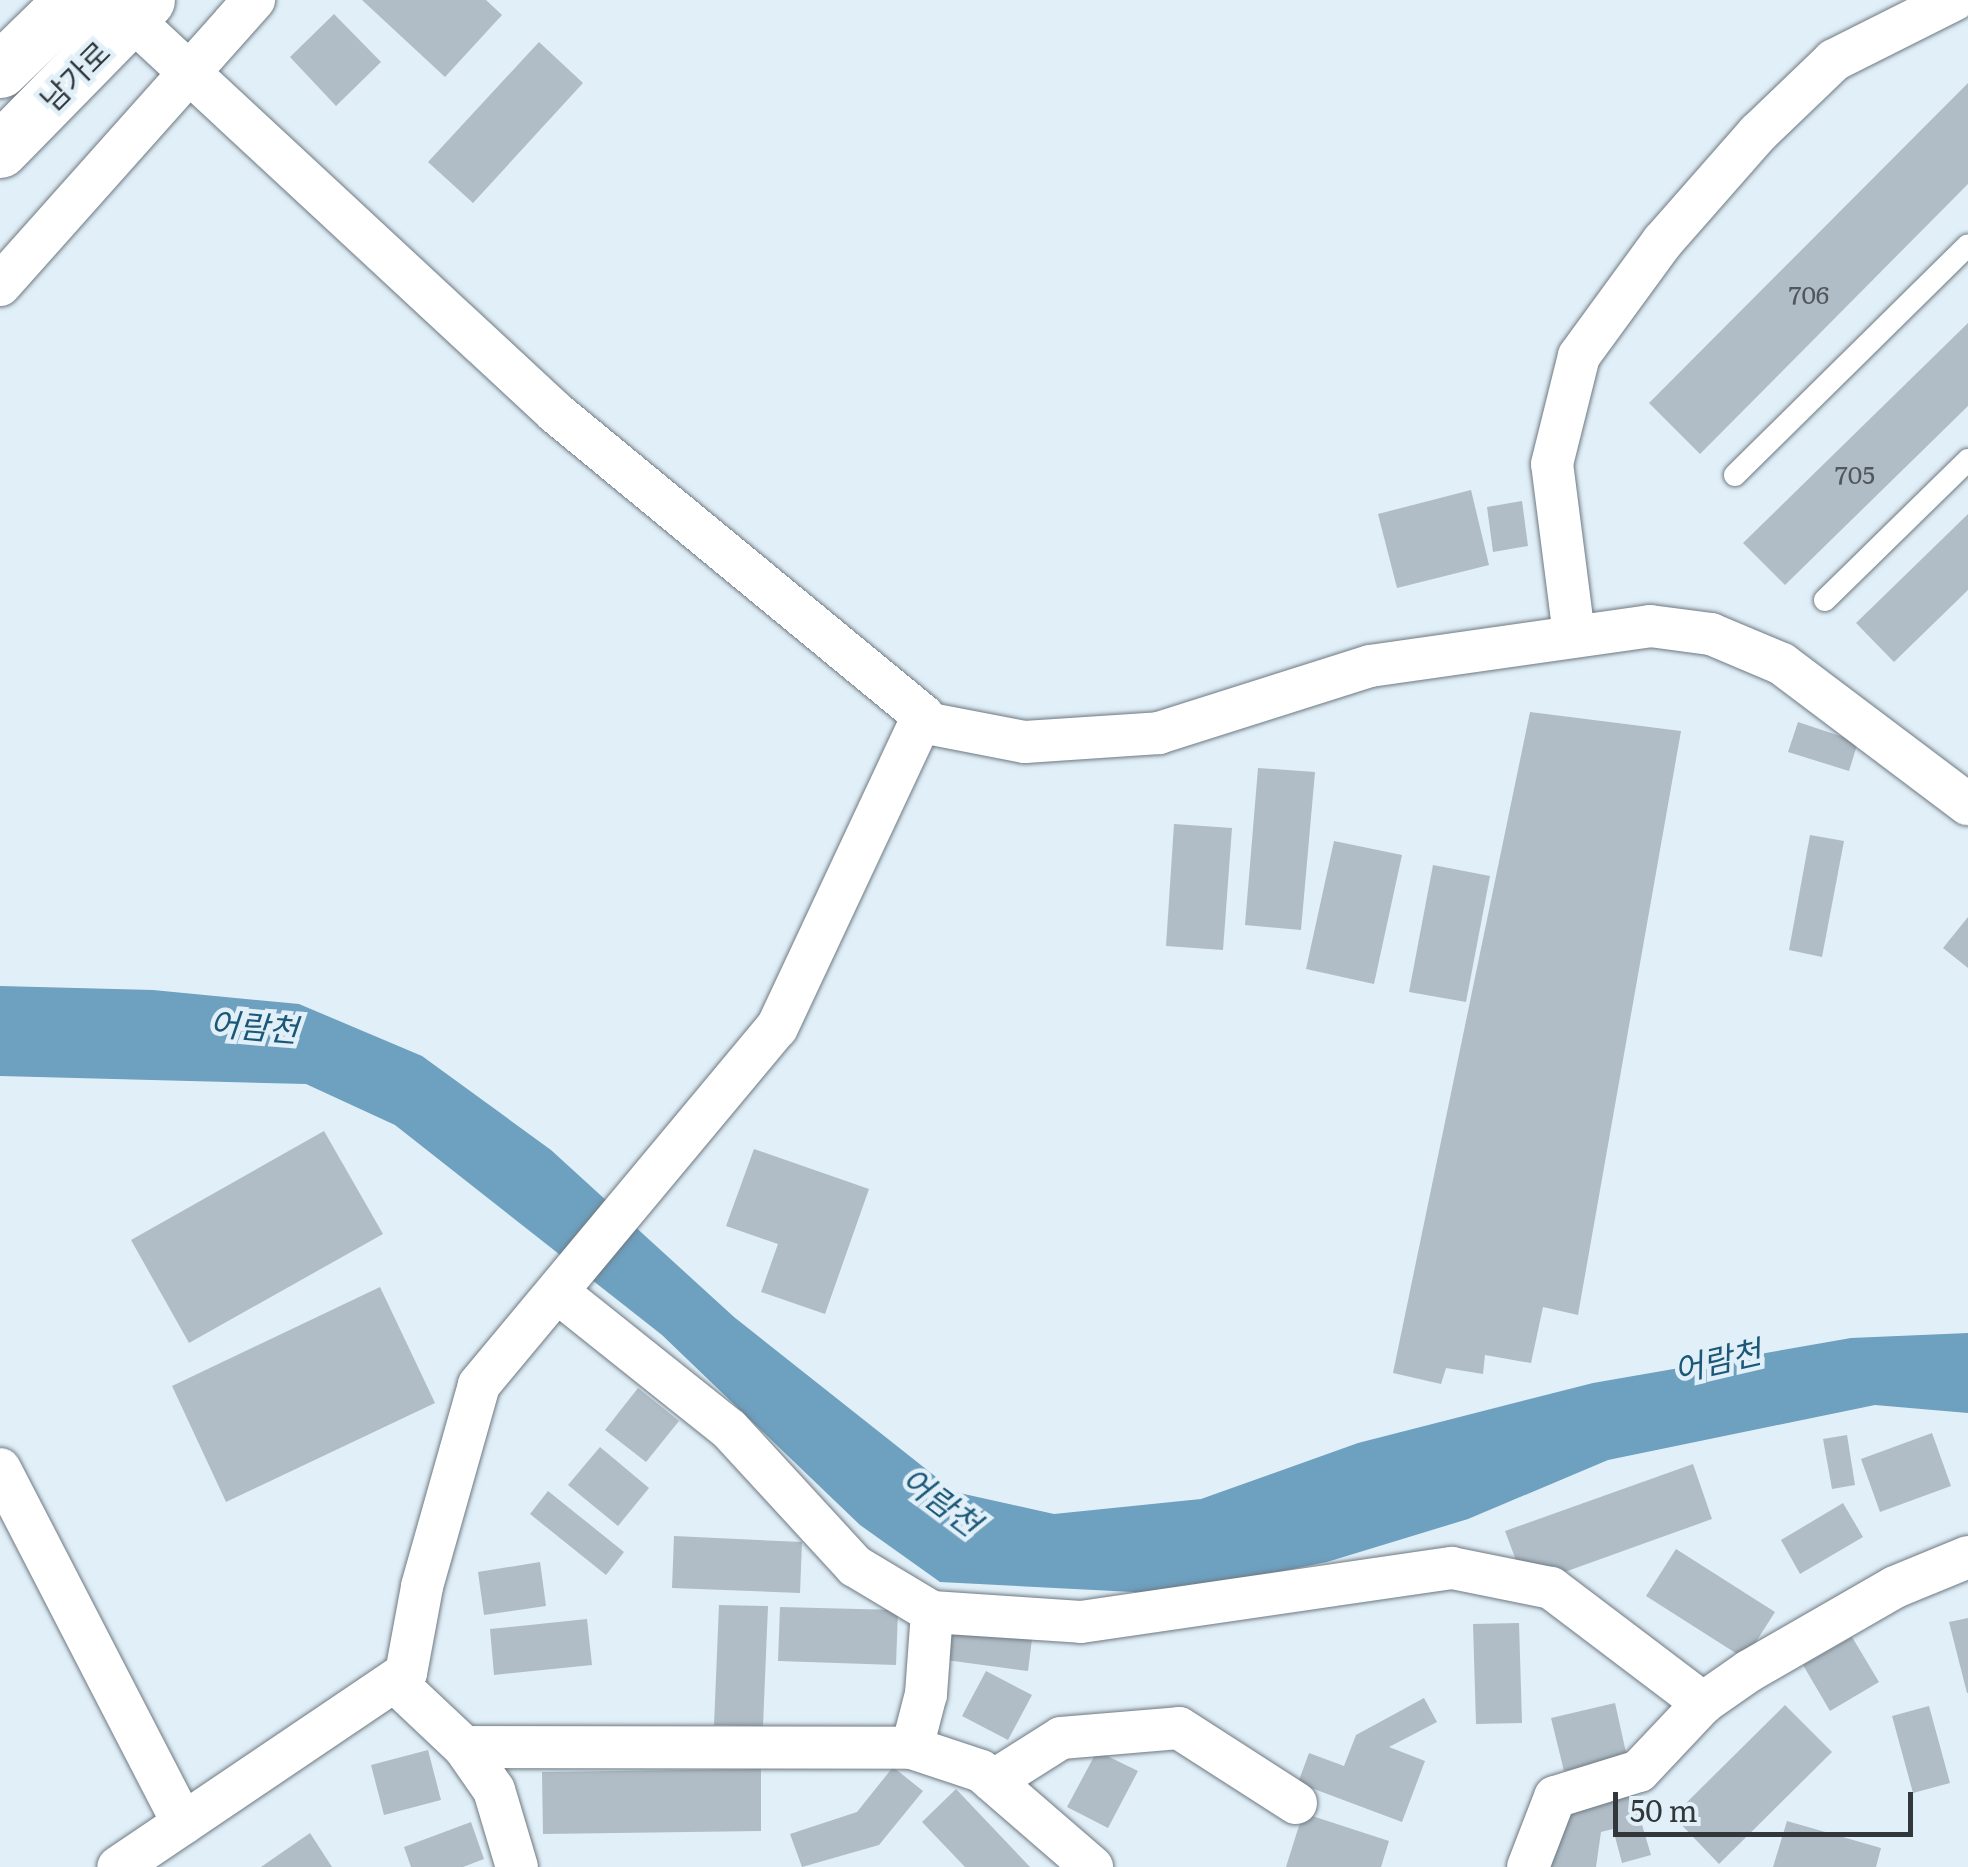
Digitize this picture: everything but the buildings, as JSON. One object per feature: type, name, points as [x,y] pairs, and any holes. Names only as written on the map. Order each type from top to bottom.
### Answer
[{"type":"main road","name":"남가로","points":[[0,70],[72,0]]},
{"type":"main road","name":"남가로","points":[[0,150],[130,6]]},
{"type":"street","points":[[0,285],[254,0]]},
{"type":"street","points":[[1574,634],[1552,464],[1579,356],[1664,242],[1758,133],[1834,60],[1954,0]]},
{"type":"street","points":[[118,1867],[406,1673],[422,1587],[479,1385],[560,1295],[777,1028],[924,716],[556,413],[189,74],[130,6]]},
{"type":"street","points":[[921,722],[1025,742],[1159,733],[1370,666],[1650,626],[1729,642],[1782,664],[1968,804]]},
{"type":"street","points":[[560,1295],[729,1430],[855,1566],[932,1612],[1081,1622],[1452,1568],[1550,1588],[1704,1703]]},
{"type":"street","points":[[0,1469],[183,1823]]},
{"type":"street","points":[[1528,1867],[1555,1797],[1638,1771],[1704,1703],[1895,1587],[1968,1557]]},
{"type":"street","points":[[912,1748],[926,1694],[932,1612]]},
{"type":"street","points":[[394,1682],[464,1747],[494,1790],[517,1867]]},
{"type":"street","points":[[993,1781],[1061,1738],[1178,1728],[1296,1803]]},
{"type":"street","points":[[464,1747],[912,1748],[993,1781],[1092,1867]]},
{"type":"lane","points":[[1735,475],[1968,246]]},
{"type":"lane","points":[[1825,600],[1968,460]]},
{"type":"water","name":"어람천","points":[[0,986],[153,990],[299,1004],[422,1056],[551,1150],[734,1317],[955,1492],[1054,1514],[1201,1499],[1358,1443],[1593,1383],[1851,1338],[1968,1333],[1968,1413],[1875,1405],[1608,1460],[1468,1519],[1327,1562],[1172,1594],[940,1582],[860,1525],[662,1335],[395,1125],[306,1084],[0,1076]]}]
